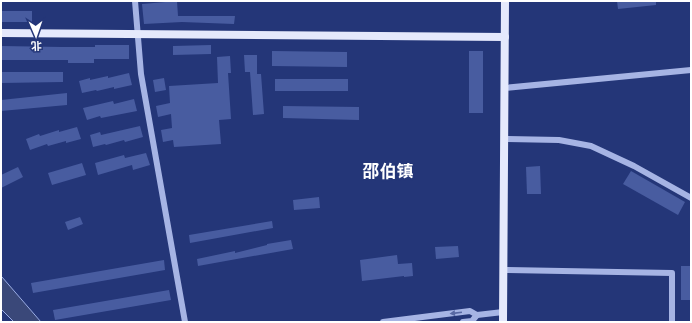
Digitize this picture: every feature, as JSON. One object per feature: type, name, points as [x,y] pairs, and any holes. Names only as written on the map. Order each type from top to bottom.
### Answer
[{"type":"main road","points":[[503,322],[505,1]]},
{"type":"main road","points":[[1,33],[505,37]]},
{"type":"street","points":[[135,1],[141,74],[185,322]]},
{"type":"street","points":[[504,88],[691,70]]},
{"type":"street","points":[[504,138],[559,140],[591,146],[634,166],[691,198]]},
{"type":"street","points":[[503,270],[672,273],[672,322]]},
{"type":"street","points":[[382,322],[470,311],[477,315],[503,312]]},
{"type":"street","points":[[463,322],[472,321],[477,315]]},
{"type":"water","points":[[1,276],[41,322],[14,322],[1,309]]},
{"type":"building","points":[[177,1],[178,16],[235,16],[234,24],[182,22],[144,24],[142,4]]},
{"type":"building","points":[[617,1],[656,1],[656,5],[618,9]]},
{"type":"building","points":[[1,11],[32,11],[32,22],[1,22]]},
{"type":"building","points":[[95,45],[129,45],[129,59],[94,59],[94,63],[68,63],[68,60],[1,60],[1,46],[95,47]]},
{"type":"building","points":[[211,45],[211,54],[173,55],[173,46]]},
{"type":"building","points":[[272,51],[347,52],[347,67],[272,66]]},
{"type":"building","points":[[469,51],[483,51],[483,113],[469,113]]},
{"type":"building","points":[[244,55],[257,55],[257,74],[261,74],[264,114],[253,115],[250,72],[245,72]]},
{"type":"building","points":[[230,56],[231,73],[228,73],[231,119],[219,120],[221,144],[174,147],[173,140],[163,142],[161,130],[172,128],[171,114],[158,117],[156,106],[170,103],[169,86],[218,83],[217,57]]},
{"type":"building","points":[[1,72],[63,72],[63,82],[1,83]]},
{"type":"building","points":[[129,73],[132,85],[82,93],[79,81],[108,76],[108,78]]},
{"type":"building","points":[[164,78],[166,90],[155,92],[153,80]]},
{"type":"building","points":[[275,79],[348,79],[348,91],[275,91]]},
{"type":"building","points":[[67,93],[67,105],[1,111],[1,100]]},
{"type":"building","points":[[134,99],[137,111],[101,118],[100,116],[87,120],[83,108],[113,101],[114,104]]},
{"type":"building","points":[[283,106],[359,107],[359,120],[283,118]]},
{"type":"building","points":[[140,126],[143,137],[125,142],[124,140],[93,147],[90,135],[100,132],[101,135]]},
{"type":"building","points":[[77,127],[81,139],[66,143],[66,141],[48,146],[47,144],[30,150],[26,139],[39,134],[40,136],[59,130],[59,132]]},
{"type":"building","points":[[146,153],[150,165],[133,170],[132,165],[98,175],[95,163],[124,155],[125,158]]},
{"type":"building","points":[[82,163],[86,175],[52,185],[48,173]]},
{"type":"building","points":[[540,166],[541,194],[527,194],[526,167]]},
{"type":"building","points":[[18,167],[23,177],[1,188],[1,175]]},
{"type":"building","points":[[631,171],[685,202],[678,215],[623,184]]},
{"type":"building","points":[[319,197],[320,208],[294,210],[293,200]]},
{"type":"building","points":[[80,217],[83,224],[68,230],[65,222]]},
{"type":"building","points":[[272,221],[273,228],[190,243],[189,235]]},
{"type":"building","points":[[291,240],[293,249],[198,266],[197,259],[235,251],[235,253],[267,244]]},
{"type":"building","points":[[458,246],[459,257],[436,259],[435,247]]},
{"type":"building","points":[[397,255],[398,264],[412,263],[413,276],[362,281],[360,260]]},
{"type":"building","points":[[164,260],[165,270],[33,293],[31,283]]},
{"type":"building","points":[[681,266],[691,266],[691,300],[681,300]]},
{"type":"building","points":[[169,290],[171,300],[55,320],[53,310]]},
{"type":"district","name":"邵伯镇","points":[[388,172]]}]
